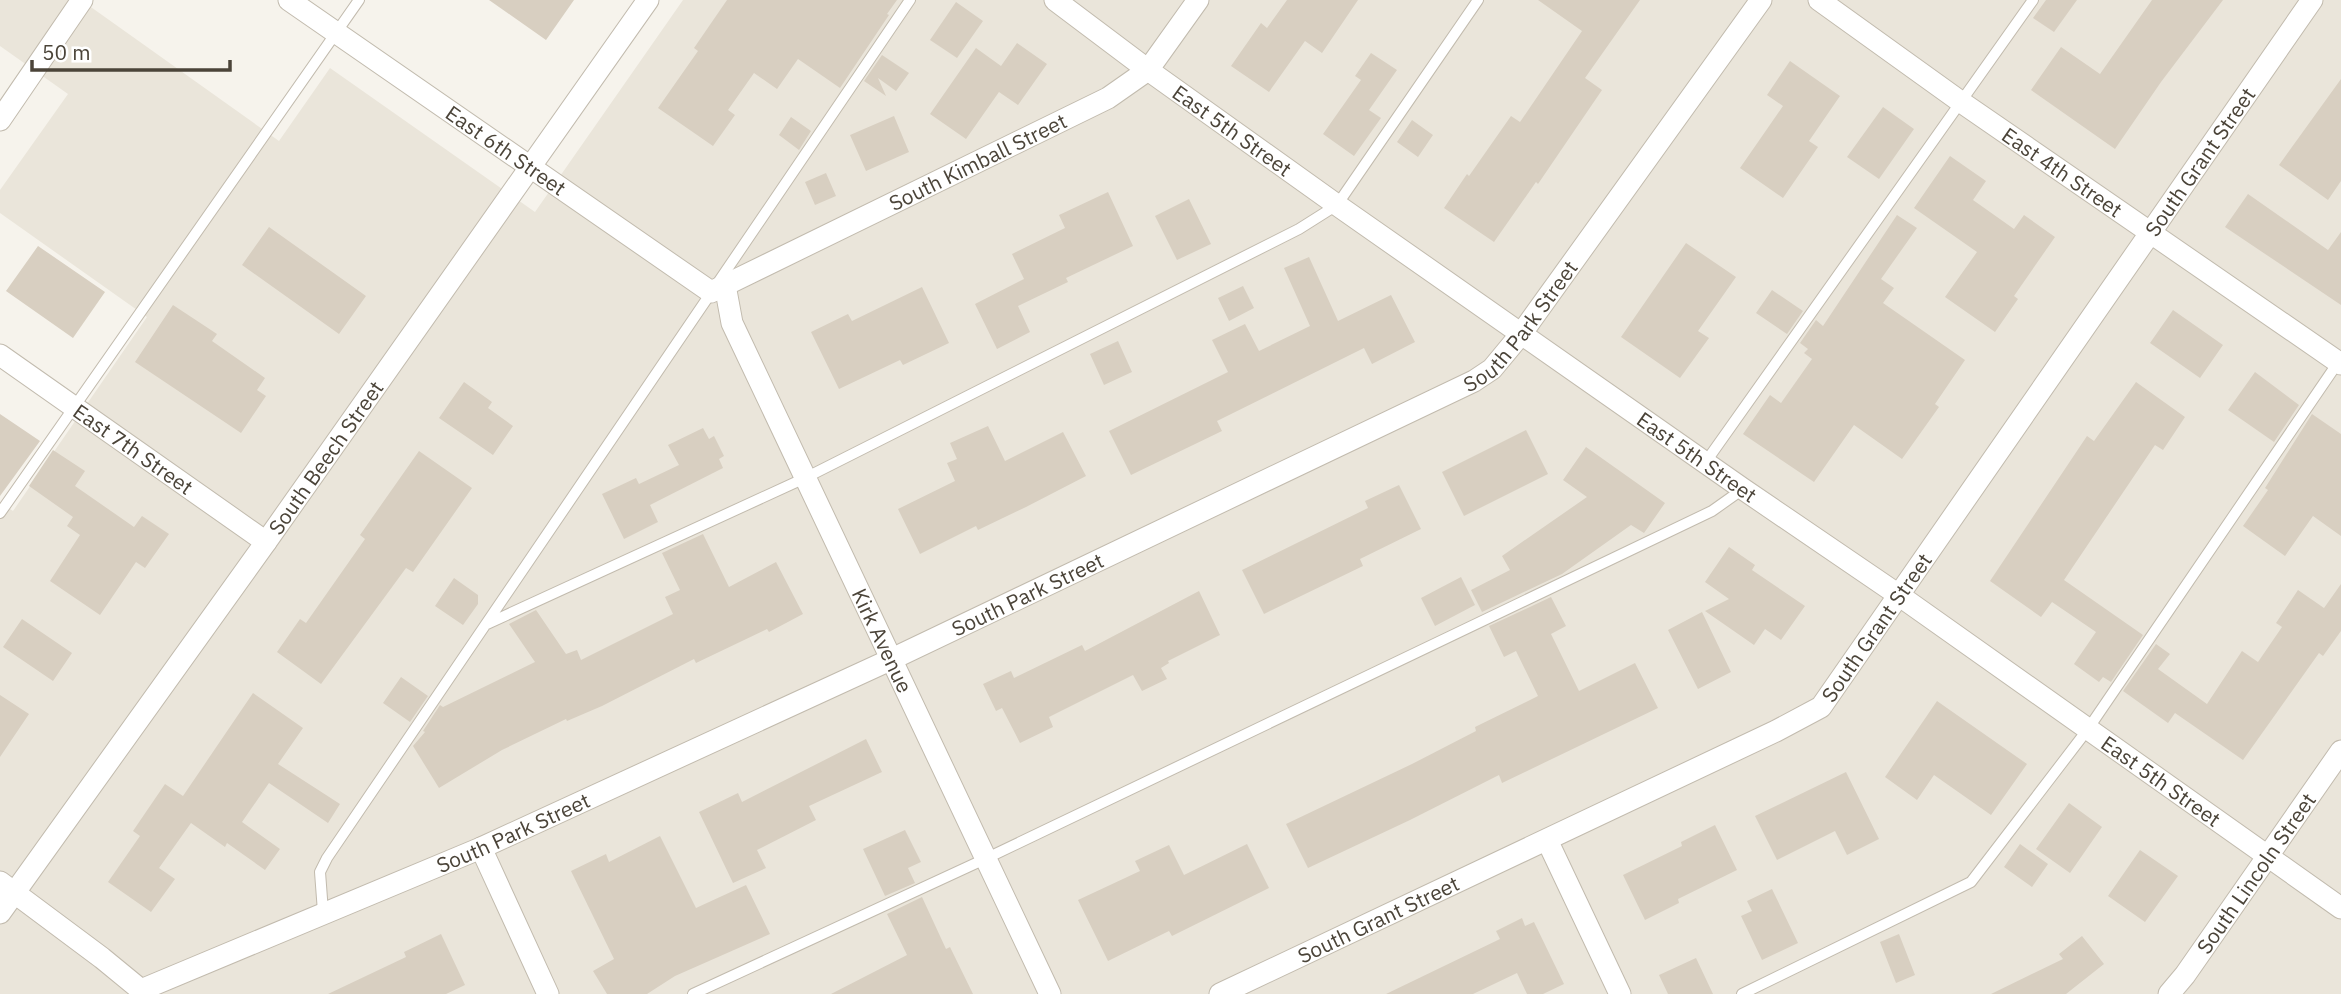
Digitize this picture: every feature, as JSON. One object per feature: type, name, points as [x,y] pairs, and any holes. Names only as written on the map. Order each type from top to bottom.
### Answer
[{"type":"street","points":[[0,121],[82,0]]},
{"type":"street","name":"East 6th Street","points":[[289,0],[529,167],[718,289]]},
{"type":"street","name":"South Beech Street","points":[[0,913],[7,887],[266,542],[648,0]]},
{"type":"street","name":"East 5th Street","points":[[1055,0],[1337,205],[1900,596],[2341,908]]},
{"type":"street","name":"South Kimball Street","points":[[718,289],[1108,98],[1148,70],[1198,0]]},
{"type":"street","name":"South Park Street","points":[[141,992],[323,912],[481,848],[892,659],[1474,381],[1492,369],[1521,334],[1761,0]]},
{"type":"street","name":"East 4th Street","points":[[1819,0],[1961,102],[2340,361]]},
{"type":"street","name":"South Grant Street","points":[[1220,994],[1776,731],[1821,707],[2312,0]]},
{"type":"street","name":"Kirk Avenue","points":[[718,289],[1050,994]]},
{"type":"street","name":"East 7th Street","points":[[0,355],[266,542]]},
{"type":"street","name":"South Lincoln Street","points":[[2169,994],[2341,751]]},
{"type":"street","points":[[1547,840],[1620,994]]},
{"type":"street","points":[[481,848],[548,994]]},
{"type":"street","points":[[7,887],[141,992]]},
{"type":"lane","points":[[0,513],[359,0]]},
{"type":"lane","points":[[323,912],[320,872],[327,858],[718,289],[911,0]]},
{"type":"lane","points":[[487,624],[805,478],[1299,229],[1337,205],[1479,0]]},
{"type":"lane","points":[[1706,463],[2033,0]]},
{"type":"lane","points":[[1742,994],[1971,882],[2088,729],[2340,361]]},
{"type":"lane","points":[[693,994],[985,859],[1712,510],[1743,489]]},
{"type":"shaded area","points":[[0,0],[81,0],[279,141],[330,68],[535,212],[683,0],[2341,0],[2341,994],[0,994],[0,502],[13,511],[147,317],[0,213],[0,190],[68,94],[0,46]]},
{"type":"building","points":[[489,0],[574,0],[546,40]]},
{"type":"building","points":[[727,0],[897,0],[840,88],[798,59],[777,89],[754,73],[728,110],[735,115],[713,146],[658,108],[698,51],[694,48]]},
{"type":"building","points":[[1287,0],[1358,0],[1322,53],[1305,41],[1269,92],[1231,66],[1261,23],[1267,28]]},
{"type":"building","points":[[1538,0],[1640,0],[1585,78],[1602,90],[1538,184],[1536,182],[1494,242],[1444,208],[1511,116],[1520,122],[1582,31]]},
{"type":"building","points":[[2046,0],[2077,0],[2054,32],[2033,18]]},
{"type":"building","points":[[2152,0],[2223,0],[2115,149],[2031,90],[2061,47],[2100,74]]},
{"type":"building","points":[[956,2],[983,21],[957,58],[930,40]]},
{"type":"building","points":[[1017,43],[1047,64],[1018,105],[999,92],[966,139],[930,114],[976,48],[1001,66]]},
{"type":"building","points":[[1371,53],[1397,70],[1369,110],[1381,118],[1354,156],[1323,134],[1361,80],[1355,76]]},
{"type":"building","points":[[882,55],[909,73],[896,91],[878,78],[886,96],[864,81]]},
{"type":"building","points":[[1790,61],[1840,96],[1809,141],[1818,147],[1783,198],[1740,168],[1783,106],[1767,95]]},
{"type":"building","points":[[2341,79],[2341,181],[2328,200],[2279,165]]},
{"type":"building","points":[[1883,107],[1914,129],[1879,179],[1847,157]]},
{"type":"building","points":[[894,116],[909,152],[866,171],[850,135]]},
{"type":"building","points":[[791,117],[811,131],[799,150],[779,135]]},
{"type":"building","points":[[1412,120],[1433,135],[1418,157],[1397,142]]},
{"type":"building","points":[[1950,156],[1986,181],[1973,200],[2014,229],[2024,215],[2055,237],[2014,296],[2018,299],[1995,332],[1945,297],[1977,252],[1914,208]]},
{"type":"building","points":[[826,173],[836,196],[815,205],[805,182]]},
{"type":"building","points":[[1108,192],[1133,246],[1066,278],[1068,282],[1018,306],[1030,332],[997,349],[975,304],[1024,279],[1012,254],[1065,228],[1059,215]]},
{"type":"building","points":[[2248,194],[2328,250],[2341,232],[2341,305],[2225,227]]},
{"type":"building","points":[[1189,199],[1211,244],[1177,260],[1155,216]]},
{"type":"building","points":[[1897,215],[1917,228],[1881,279],[1894,288],[1883,303],[1965,360],[1935,404],[1939,407],[1902,459],[1854,425],[1814,482],[1743,434],[1770,395],[1781,403],[1812,359],[1804,353],[1808,349],[1800,343],[1816,320],[1823,326]]},
{"type":"building","points":[[269,227],[366,296],[339,334],[242,265]]},
{"type":"building","points":[[1686,243],[1736,277],[1698,331],[1709,338],[1680,378],[1621,337]]},
{"type":"building","points":[[38,246],[105,292],[73,338],[6,291]]},
{"type":"building","points":[[1309,257],[1338,321],[1391,295],[1415,342],[1372,364],[1364,348],[1217,421],[1222,431],[1131,475],[1109,431],[1228,372],[1212,340],[1245,324],[1259,351],[1310,326],[1284,268]]},
{"type":"building","points":[[1243,286],[1254,308],[1229,321],[1218,298]]},
{"type":"building","points":[[922,287],[949,343],[903,365],[900,360],[839,389],[811,332],[848,314],[852,321]]},
{"type":"building","points":[[1772,290],[1803,311],[1787,334],[1756,313]]},
{"type":"building","points":[[173,305],[217,334],[212,341],[265,378],[257,390],[266,396],[241,433],[135,362]]},
{"type":"building","points":[[2173,310],[2223,345],[2200,378],[2150,343]]},
{"type":"building","points":[[1118,341],[1132,372],[1104,385],[1090,354]]},
{"type":"building","points":[[2255,372],[2299,405],[2274,442],[2228,410]]},
{"type":"building","points":[[464,382],[492,402],[488,408],[513,426],[493,455],[439,418]]},
{"type":"building","points":[[2136,382],[2185,417],[2163,450],[2155,445],[2064,580],[2143,635],[2111,682],[2103,677],[2099,682],[2074,664],[2096,632],[2052,602],[2041,617],[1990,581],[2087,436],[2094,441]]},
{"type":"building","points":[[0,414],[40,441],[0,496]]},
{"type":"building","points":[[2312,414],[2341,434],[2341,536],[2313,516],[2285,556],[2243,526],[2268,490],[2265,488]]},
{"type":"building","points":[[988,426],[1005,461],[1063,432],[1086,476],[978,530],[976,526],[920,554],[898,509],[955,481],[947,463],[957,459],[950,443]]},
{"type":"building","points":[[703,428],[709,439],[714,436],[724,456],[719,459],[723,468],[650,505],[658,522],[624,539],[602,494],[636,478],[639,484],[679,465],[668,445]]},
{"type":"building","points":[[1526,430],[1548,474],[1464,516],[1442,472]]},
{"type":"building","points":[[1586,447],[1665,503],[1644,533],[1631,525],[1562,574],[1482,612],[1471,590],[1510,570],[1502,556],[1587,497],[1563,480]]},
{"type":"building","points":[[53,450],[85,471],[75,486],[134,527],[142,516],[169,534],[145,568],[136,562],[100,615],[50,581],[80,535],[67,526],[73,517],[29,486]]},
{"type":"building","points":[[419,451],[472,488],[413,572],[406,568],[321,684],[277,652],[300,619],[306,623],[365,539],[360,535]]},
{"type":"building","points":[[1399,485],[1421,529],[1360,559],[1363,566],[1264,614],[1242,570],[1368,508],[1365,501]]},
{"type":"building","points":[[703,534],[729,587],[776,562],[803,614],[769,632],[767,629],[696,663],[694,659],[602,706],[567,721],[566,719],[502,750],[439,788],[413,746],[425,732],[423,731],[440,705],[443,707],[535,662],[509,624],[536,610],[566,654],[577,650],[581,660],[673,614],[665,597],[680,590],[662,553]]},
{"type":"building","points":[[1729,547],[1755,565],[1752,570],[1805,606],[1781,640],[1765,629],[1754,645],[1705,611],[1729,599],[1705,582]]},
{"type":"building","points":[[1461,577],[1475,605],[1435,626],[1421,598]]},
{"type":"building","points":[[454,578],[478,595],[478,604],[463,625],[435,606]]},
{"type":"building","points":[[2341,584],[2341,631],[2323,656],[2319,653],[2243,760],[2175,713],[2168,723],[2123,691],[2156,644],[2170,654],[2158,669],[2207,704],[2242,651],[2258,662],[2282,627],[2276,623],[2298,590],[2324,608]]},
{"type":"building","points":[[1199,591],[1220,635],[1168,661],[1169,663],[1161,668],[1167,679],[1142,691],[1133,675],[1049,717],[1053,727],[1020,743],[1002,708],[996,711],[983,684],[1011,671],[1014,678],[1082,645],[1085,651]]},
{"type":"building","points":[[1551,597],[1566,626],[1551,634],[1579,691],[1635,663],[1658,708],[1502,783],[1499,775],[1308,868],[1286,824],[1412,764],[1476,731],[1475,727],[1538,696],[1516,651],[1504,657],[1489,626]]},
{"type":"building","points":[[1702,612],[1731,672],[1698,689],[1668,630]]},
{"type":"building","points":[[22,619],[72,653],[53,681],[3,647]]},
{"type":"building","points":[[401,677],[428,696],[410,722],[383,703]]},
{"type":"building","points":[[253,693],[303,728],[278,764],[340,804],[328,823],[269,783],[242,822],[280,849],[265,870],[227,843],[225,847],[191,823],[159,868],[175,879],[151,912],[108,882],[140,836],[133,831],[165,784],[183,796]]},
{"type":"building","points":[[0,695],[29,714],[0,757]]},
{"type":"building","points":[[1937,701],[2027,764],[1991,815],[1934,775],[1917,800],[1885,777]]},
{"type":"building","points":[[866,739],[882,772],[809,806],[816,820],[757,850],[766,868],[733,883],[699,812],[738,793],[742,802]]},
{"type":"building","points":[[1846,772],[1879,839],[1847,855],[1835,831],[1777,860],[1755,816]]},
{"type":"building","points":[[2069,803],[2102,827],[2070,873],[2036,849]]},
{"type":"building","points":[[1715,825],[1737,870],[1678,899],[1679,903],[1645,920],[1623,875],[1682,846],[1681,842]]},
{"type":"building","points":[[905,830],[921,862],[908,868],[915,883],[885,896],[863,849]]},
{"type":"building","points":[[660,836],[696,908],[746,885],[770,934],[675,976],[647,994],[607,994],[593,971],[614,959],[571,871],[606,854],[609,862]]},
{"type":"building","points":[[1247,844],[1269,888],[1172,936],[1169,931],[1108,961],[1078,900],[1140,871],[1135,861],[1169,845],[1184,875]]},
{"type":"building","points":[[2020,844],[2048,864],[2032,887],[2004,867]]},
{"type":"building","points":[[2140,850],[2178,876],[2145,922],[2108,896]]},
{"type":"building","points":[[1772,889],[1798,943],[1762,960],[1741,916],[1752,911],[1747,901]]},
{"type":"building","points":[[922,897],[946,949],[950,947],[973,994],[831,994],[907,955],[887,914]]},
{"type":"building","points":[[1522,918],[1525,926],[1534,922],[1564,984],[1543,994],[1527,994],[1517,973],[1473,994],[1386,994],[1500,939],[1496,931]]},
{"type":"building","points":[[441,934],[465,985],[446,994],[328,994],[406,957],[404,952]]},
{"type":"building","points":[[1899,934],[1915,975],[1896,983],[1880,942]]},
{"type":"building","points":[[2082,936],[2104,964],[2066,994],[1991,994],[2063,959],[2059,954]]},
{"type":"building","points":[[1696,958],[1713,994],[1668,994],[1659,975]]}]
